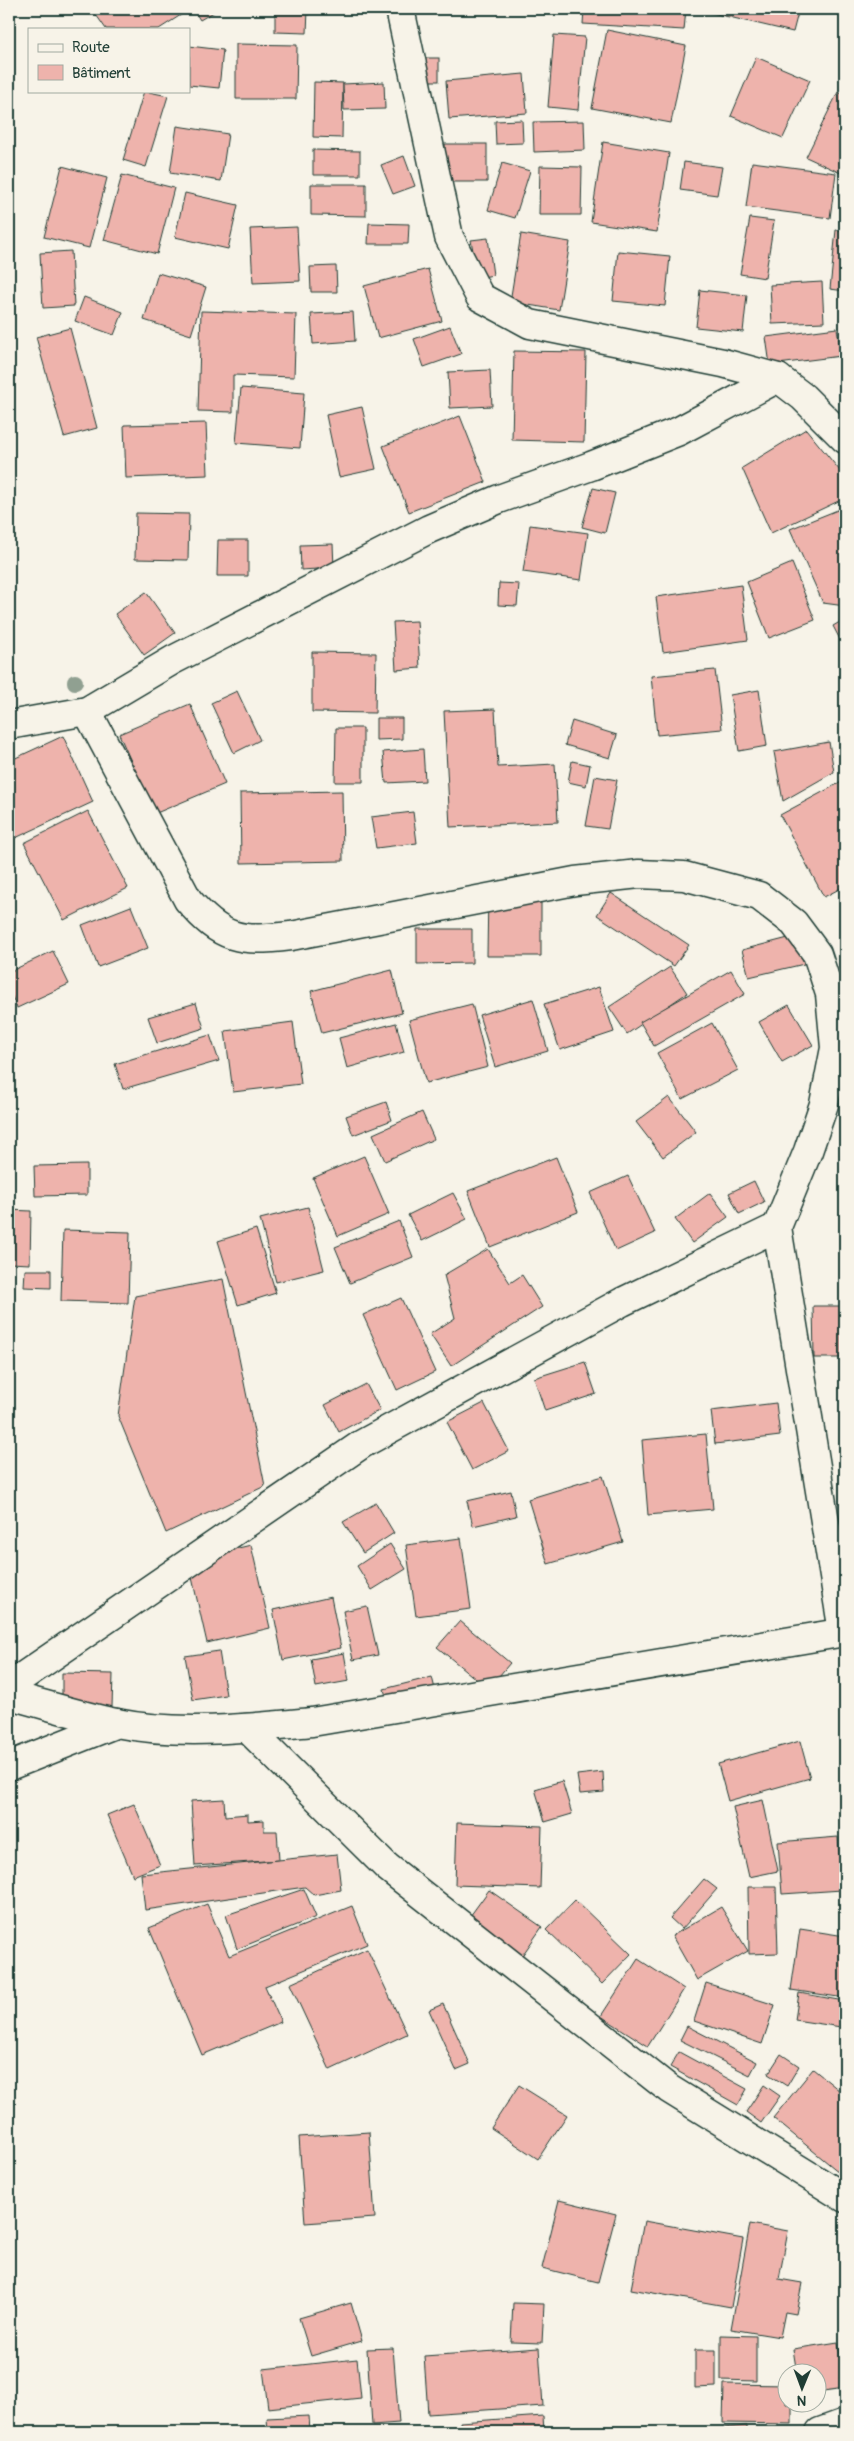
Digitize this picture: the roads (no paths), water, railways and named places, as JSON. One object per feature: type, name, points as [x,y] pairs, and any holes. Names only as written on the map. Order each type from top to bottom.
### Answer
[{"type":"street","points":[[400,9],[448,237],[480,298],[530,324],[723,363],[778,378],[803,397],[845,439]]},
{"type":"street","points":[[9,724],[87,711],[173,660],[428,529],[500,499],[680,431],[778,378]]},
{"type":"street","points":[[9,1695],[117,1723],[192,1730],[247,1728],[328,1719],[844,1632],[777,1227],[808,1151],[824,1104],[835,1048],[830,994],[817,954],[794,923],[759,896],[684,876],[639,874],[576,881],[291,936],[256,940],[228,935],[204,919],[188,900],[87,711]]},
{"type":"street","points":[[9,1686],[362,1444],[622,1302],[777,1227]]},
{"type":"street","points":[[9,1766],[117,1723]]},
{"type":"street","points":[[247,1728],[387,1867],[661,2083],[845,2198]]},
{"type":"street","points":[[820,2432],[845,2423]]}]
